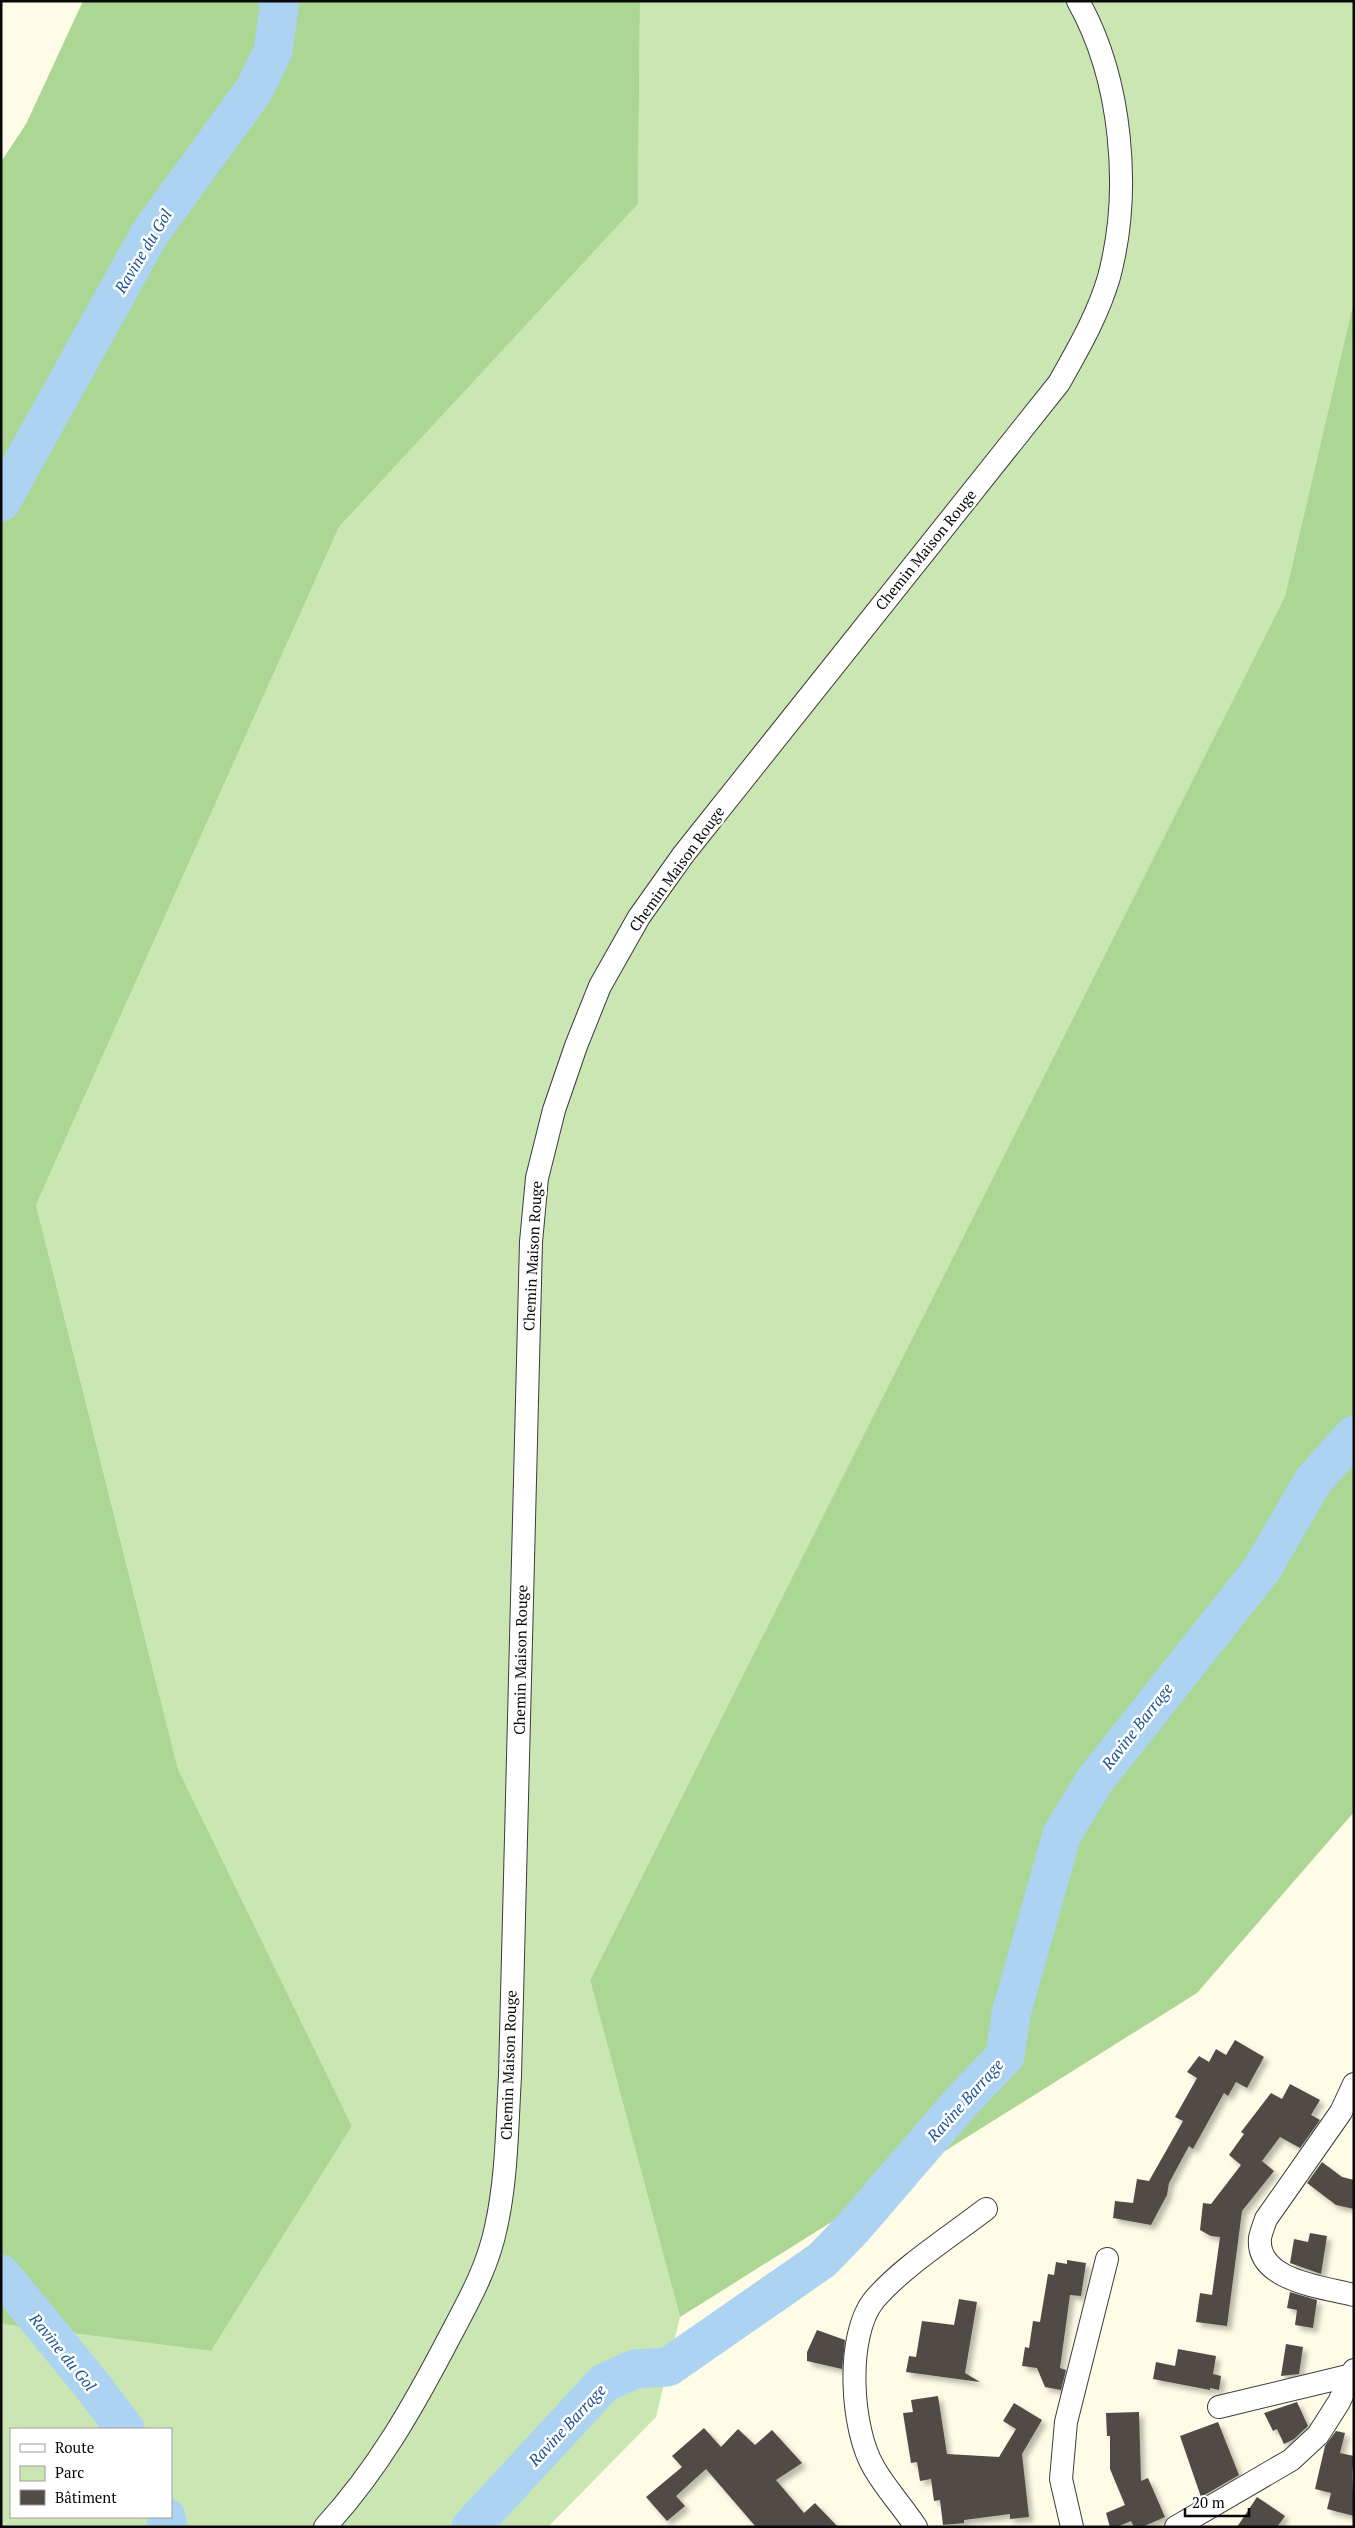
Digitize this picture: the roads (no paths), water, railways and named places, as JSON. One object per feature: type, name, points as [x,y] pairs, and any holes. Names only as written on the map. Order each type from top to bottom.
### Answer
[{"type":"street","name":"Chemin Maison Rouge","points":[[325,2527],[357,2492],[414,2404],[482,2274],[496,2228],[504,2177],[510,2076],[531,1242],[537,1178],[554,1110],[600,986],[639,917],[696,840],[1059,383],[1088,332],[1108,277],[1122,204],[1117,129],[1108,70],[1078,1]]},
{"type":"street","points":[[1354,2084],[1341,2112],[1266,2219],[1260,2238],[1262,2254],[1269,2266],[1284,2277],[1354,2295]]},
{"type":"street","points":[[916,2527],[873,2467],[858,2427],[856,2358],[862,2322],[873,2302],[888,2285],[986,2209]]},
{"type":"street","points":[[1072,2527],[1061,2479],[1066,2422],[1107,2259]]},
{"type":"street","points":[[1219,2407],[1353,2372]]},
{"type":"street","points":[[1176,2527],[1291,2460],[1318,2434],[1339,2402],[1353,2372]]},
{"type":"waterway","name":"Ravine du Gol","points":[[1,502],[150,233],[254,90],[273,51],[279,8],[278,1]]},
{"type":"waterway","name":"Ravine Barrage","points":[[471,2527],[604,2383],[635,2369],[668,2367],[822,2260],[853,2228],[962,2101],[1005,2056],[1011,2014],[1062,1834],[1095,1780],[1262,1569],[1313,1481],[1354,1435]]},
{"type":"waterway","name":"Ravine du Gol","points":[[1,2274],[91,2384],[124,2428]]},
{"type":"waterway","name":"Ravine du Gol","points":[[166,2518],[168,2527]]}]
